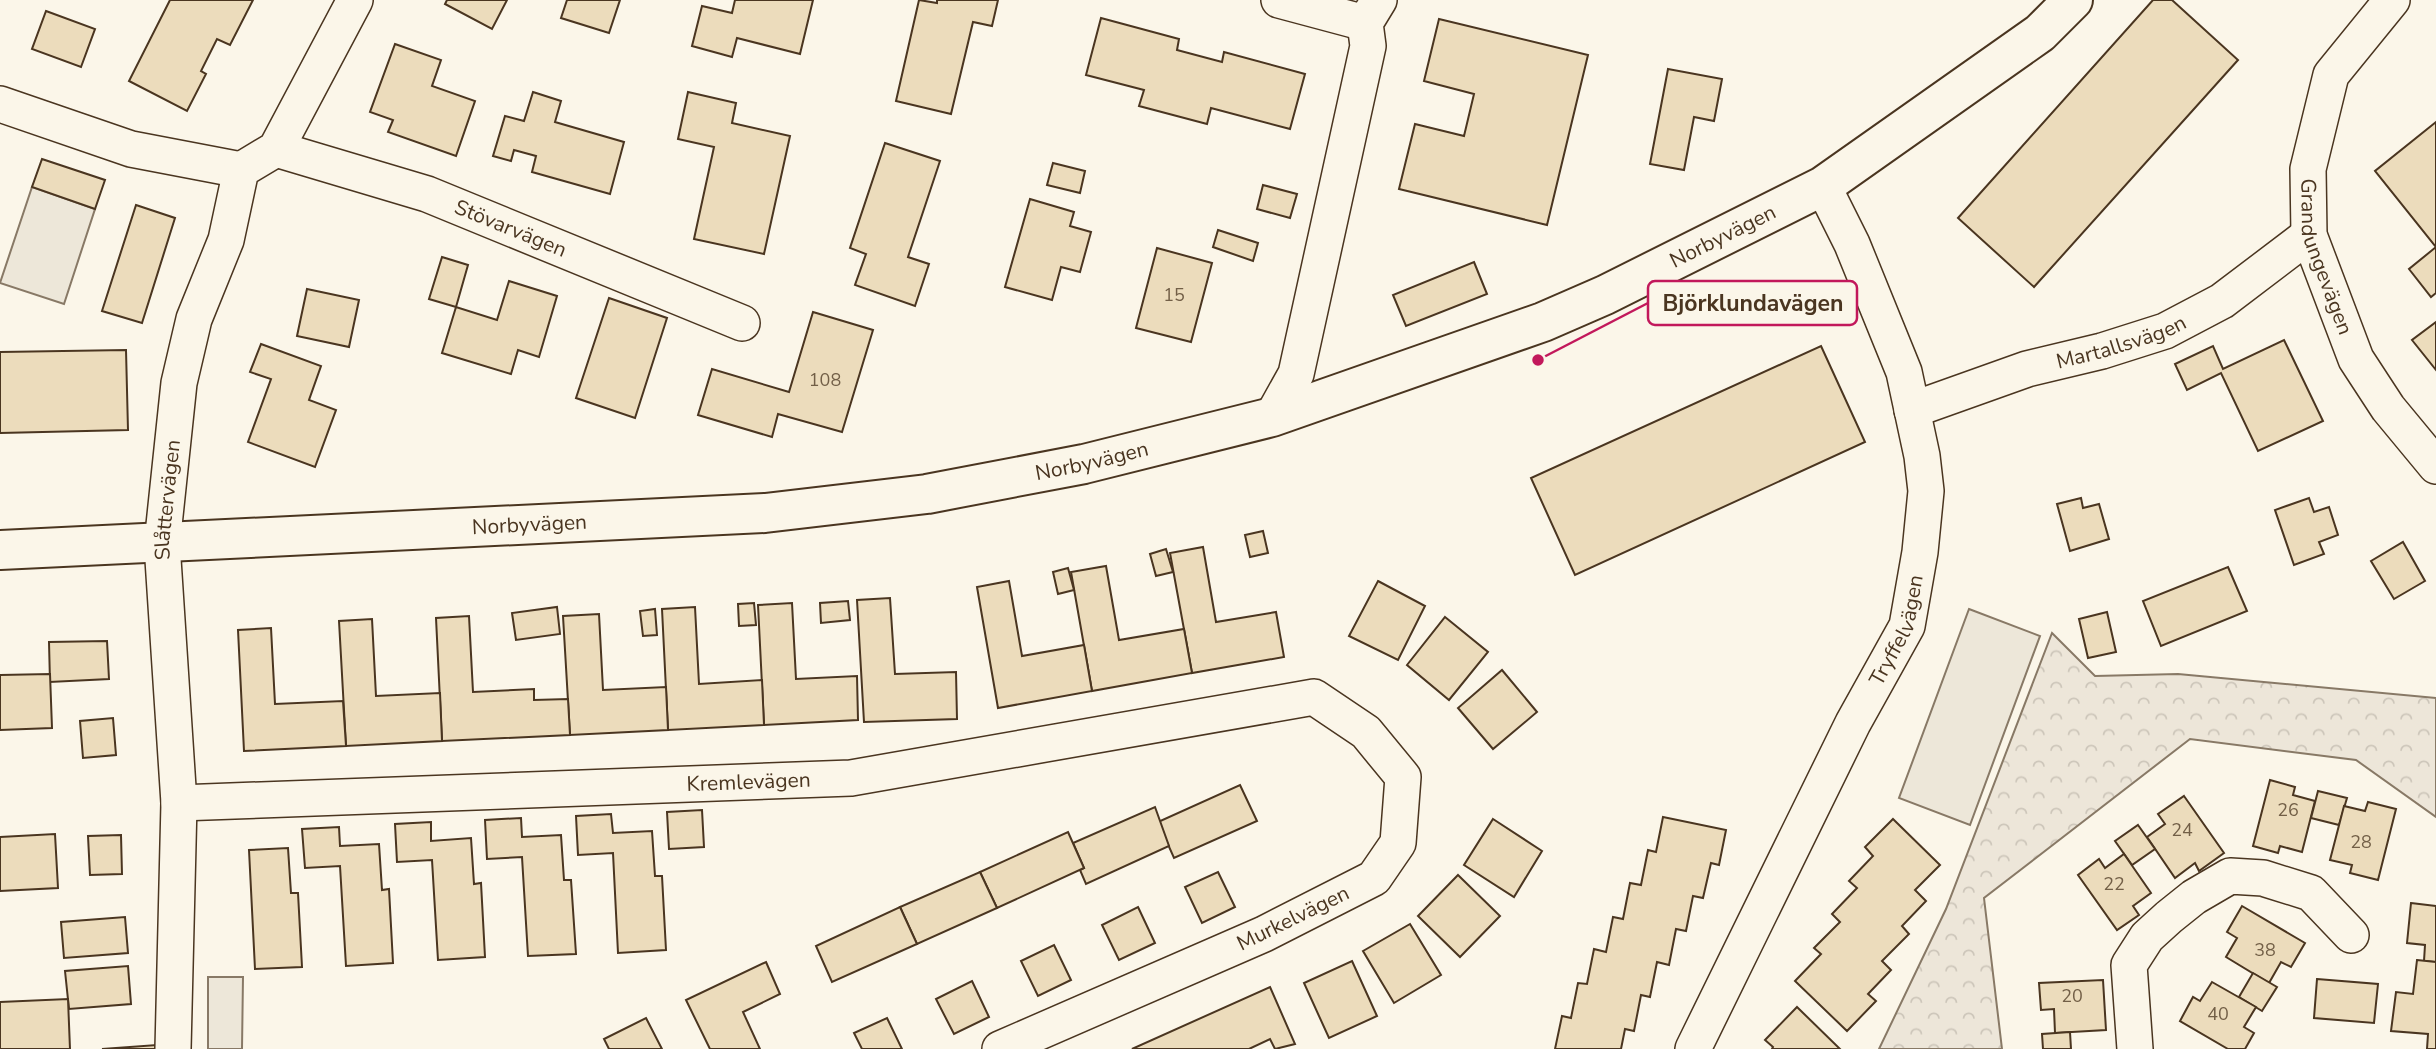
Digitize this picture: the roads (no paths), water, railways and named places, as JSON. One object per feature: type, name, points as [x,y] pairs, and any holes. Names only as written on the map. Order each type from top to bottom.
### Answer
[{"type":"street","points":[[0,104],[131,149],[241,170],[276,149],[355,0]]},
{"type":"street","points":[[1272,417],[1296,374],[1368,46],[1372,11],[1279,0]]},
{"type":"street","name":"Norbyvägen","points":[[0,550],[765,513],[927,494],[1084,464],[1272,417],[1543,322],[1605,295],[1823,186],[2040,33],[2073,0]]},
{"type":"street","name":"Grandungevägen","points":[[2392,0],[2330,75],[2308,170],[2309,235],[2356,359],[2388,408],[2436,466]]},
{"type":"street","name":"Stövarvägen","points":[[276,149],[427,194],[742,323]]},
{"type":"street","name":"Slåttervägen","points":[[173,1049],[179,803],[162,544],[179,383],[194,319],[226,240],[241,170]]},
{"type":"street","name":"Tryffelvägen","points":[[1693,1049],[1853,723],[1907,626],[1920,552],[1926,491],[1904,372],[1852,244],[1823,186]]},
{"type":"street","name":"Martallsvägen","points":[[1912,410],[2026,369],[2102,351],[2165,331],[2222,301],[2309,235]]},
{"type":"street","name":"Kremlevägen","points":[[179,803],[851,778],[1314,697]]},
{"type":"street","name":"Murkelvägen","points":[[1000,1049],[1264,934],[1374,878],[1398,843],[1403,777],[1366,732],[1314,697]]},
{"type":"street","points":[[2135,1049],[2129,965],[2147,937],[2169,917],[2193,897],[2230,876],[2263,878],[2311,893],[2351,935]]},
{"type":"place","name":"Björklundavägen","points":[[1538,360]]}]
